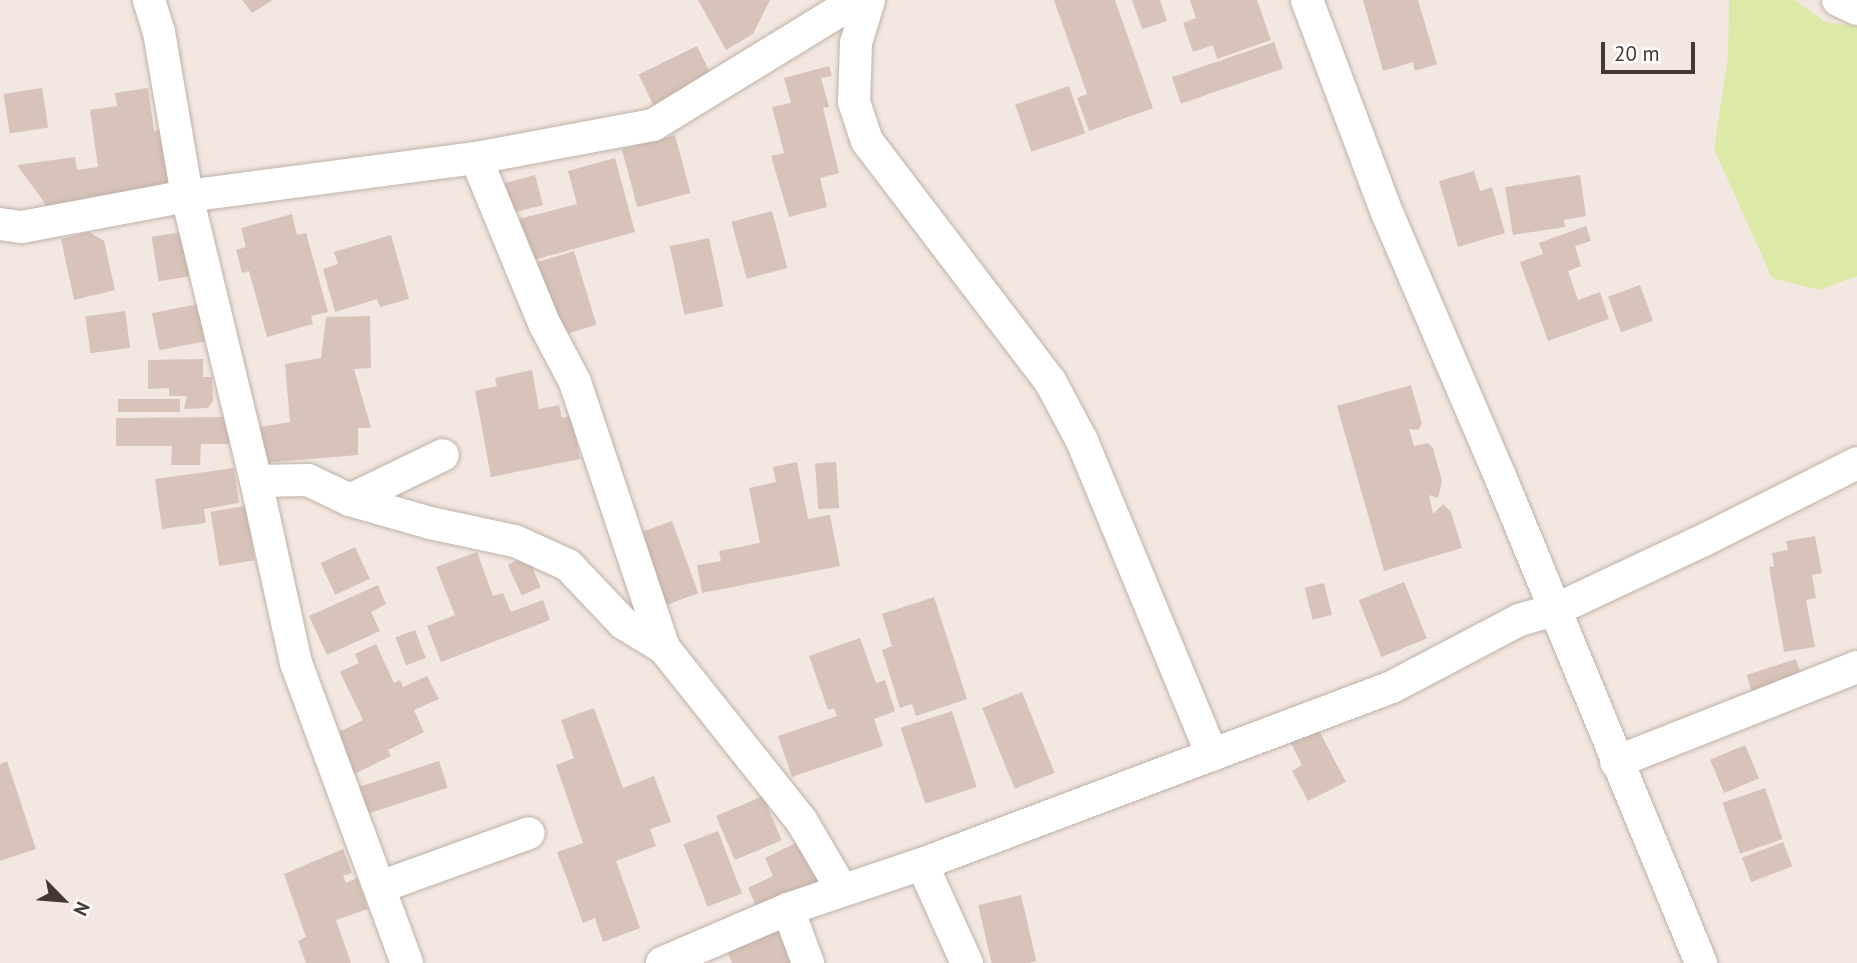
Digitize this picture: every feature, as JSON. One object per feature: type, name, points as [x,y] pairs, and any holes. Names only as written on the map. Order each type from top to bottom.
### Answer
[{"type":"street","points":[[149,0],[159,32],[187,195],[256,481],[296,663],[407,963]]},
{"type":"street","points":[[0,224],[22,227],[187,195],[476,158],[653,125],[857,0]]},
{"type":"street","points":[[869,0],[856,43],[854,102],[867,141],[1050,381],[1082,441],[1212,755]]},
{"type":"street","points":[[1307,0],[1388,215],[1701,963]]},
{"type":"street","points":[[1838,0],[1857,9]]},
{"type":"street","points":[[476,158],[545,325],[575,382],[664,648],[801,820],[842,890]]},
{"type":"street","points":[[350,500],[443,455]]},
{"type":"street","points":[[662,963],[788,909],[922,864],[1392,687],[1519,620],[1555,610],[1704,540],[1857,463]]},
{"type":"street","points":[[256,481],[309,480],[350,500],[430,523],[515,541],[568,565],[623,623],[664,648]]},
{"type":"street","points":[[1616,762],[1857,667]]},
{"type":"street","points":[[380,887],[529,832]]},
{"type":"street","points":[[922,864],[967,963]]},
{"type":"street","points":[[788,909],[807,963]]},
{"type":"green space","points":[[1729,0],[1795,0],[1825,22],[1857,26],[1857,276],[1819,290],[1772,278],[1714,149],[1728,56]]},
{"type":"building","points":[[242,0],[273,0],[252,13]]},
{"type":"building","points":[[698,0],[770,0],[753,34],[726,50]]},
{"type":"building","points":[[1054,0],[1115,0],[1153,108],[1089,131],[1077,98],[1087,94]]},
{"type":"building","points":[[1132,0],[1160,0],[1167,21],[1142,29]]},
{"type":"building","points":[[1190,0],[1257,0],[1271,40],[1217,59],[1213,45],[1193,52],[1183,23],[1196,18]]},
{"type":"building","points":[[1363,0],[1418,0],[1437,64],[1415,71],[1413,62],[1383,71]]},
{"type":"building","points":[[1274,42],[1283,68],[1181,104],[1172,77]]},
{"type":"building","points":[[697,46],[714,81],[656,110],[639,74]]},
{"type":"building","points":[[829,66],[832,76],[821,78],[829,107],[823,108],[839,173],[820,178],[827,207],[789,217],[771,156],[784,153],[772,107],[791,103],[784,78]]},
{"type":"building","points":[[1069,86],[1085,133],[1031,152],[1015,105]]},
{"type":"building","points":[[42,88],[48,128],[10,134],[3,94]]},
{"type":"building","points":[[148,88],[154,131],[166,129],[175,194],[52,213],[17,165],[75,157],[77,170],[98,167],[90,110],[117,106],[115,93]]},
{"type":"building","points":[[675,135],[691,193],[637,207],[622,149]]},
{"type":"building","points":[[615,158],[635,232],[530,261],[519,219],[577,204],[568,171]]},
{"type":"building","points":[[1474,171],[1480,191],[1492,187],[1505,233],[1458,247],[1439,181]]},
{"type":"building","points":[[535,175],[543,205],[507,215],[499,185]]},
{"type":"building","points":[[1580,175],[1586,216],[1564,220],[1565,227],[1513,235],[1505,187]]},
{"type":"building","points":[[772,211],[787,268],[747,279],[731,222]]},
{"type":"building","points":[[292,214],[297,235],[306,233],[328,312],[311,316],[313,324],[267,337],[249,271],[242,273],[236,250],[246,247],[241,228]]},
{"type":"building","points":[[1586,226],[1591,241],[1575,246],[1581,266],[1568,271],[1578,300],[1600,292],[1609,319],[1548,341],[1520,262],[1543,254],[1539,243]]},
{"type":"building","points":[[194,230],[201,274],[159,281],[152,237]]},
{"type":"building","points":[[89,232],[104,241],[115,290],[74,300],[61,239]]},
{"type":"building","points":[[391,235],[409,299],[380,307],[377,299],[335,312],[323,269],[338,264],[334,252]]},
{"type":"building","points":[[709,238],[724,306],[684,315],[670,246]]},
{"type":"building","points":[[574,251],[597,325],[556,337],[534,263]]},
{"type":"building","points":[[1640,285],[1653,321],[1621,332],[1608,297]]},
{"type":"building","points":[[198,304],[205,341],[159,350],[152,313]]},
{"type":"building","points":[[125,311],[130,348],[91,353],[85,317]]},
{"type":"building","points":[[370,316],[371,368],[354,369],[371,428],[358,428],[358,455],[262,463],[259,427],[290,422],[285,364],[321,358],[326,317]]},
{"type":"building","points":[[203,359],[203,377],[212,377],[213,401],[208,408],[184,409],[187,396],[169,396],[169,388],[148,389],[148,360]]},
{"type":"building","points":[[532,370],[539,409],[559,405],[562,418],[571,416],[580,459],[491,477],[475,391],[497,386],[495,378]]},
{"type":"building","points":[[1411,385],[1422,424],[1418,430],[1409,429],[1414,446],[1428,443],[1433,448],[1442,481],[1438,498],[1429,495],[1433,514],[1443,504],[1451,512],[1462,548],[1384,571],[1337,406]]},
{"type":"building","points":[[118,399],[180,399],[180,412],[118,412]]},
{"type":"building","points":[[229,417],[229,444],[201,444],[200,465],[171,465],[172,446],[116,446],[116,418]]},
{"type":"building","points":[[797,462],[808,519],[830,515],[840,566],[702,593],[697,565],[721,561],[719,551],[760,543],[749,488],[776,482],[773,467]]},
{"type":"building","points":[[836,462],[839,508],[818,509],[815,463]]},
{"type":"building","points":[[234,468],[239,503],[204,509],[206,523],[162,529],[155,479]]},
{"type":"building","points":[[246,506],[255,560],[219,566],[210,512]]},
{"type":"building","points":[[672,521],[698,593],[664,606],[637,534]]},
{"type":"building","points":[[1815,536],[1822,573],[1812,575],[1816,598],[1806,600],[1815,647],[1784,652],[1769,567],[1774,566],[1772,553],[1788,550],[1786,541]]},
{"type":"building","points":[[355,547],[370,579],[335,595],[321,563]]},
{"type":"building","points":[[477,552],[493,596],[503,593],[511,612],[543,600],[550,620],[441,662],[427,626],[455,615],[436,567]]},
{"type":"building","points":[[527,556],[541,587],[522,596],[508,565]]},
{"type":"building","points":[[1404,582],[1427,639],[1381,657],[1359,600]]},
{"type":"building","points":[[1324,583],[1332,615],[1313,620],[1305,588]]},
{"type":"building","points":[[378,585],[386,604],[371,612],[380,631],[327,655],[309,616]]},
{"type":"building","points":[[934,597],[967,699],[916,716],[912,704],[900,708],[882,650],[892,646],[882,614]]},
{"type":"building","points":[[415,630],[426,658],[406,666],[395,638]]},
{"type":"building","points":[[860,638],[876,683],[885,680],[895,711],[874,719],[883,746],[792,777],[778,736],[837,716],[834,708],[828,710],[809,656]]},
{"type":"building","points":[[376,644],[394,683],[400,680],[403,687],[427,676],[439,699],[414,710],[424,732],[388,750],[391,756],[346,778],[327,738],[363,720],[340,672],[359,663],[355,654]]},
{"type":"building","points":[[1796,659],[1804,683],[1754,699],[1747,675]]},
{"type":"building","points":[[1022,692],[1055,773],[1015,789],[982,708]]},
{"type":"building","points":[[594,708],[623,788],[654,776],[671,822],[650,829],[656,846],[616,861],[640,928],[603,942],[595,918],[583,923],[557,852],[583,843],[556,765],[574,758],[561,720]]},
{"type":"building","points":[[952,711],[977,787],[925,804],[901,728]]},
{"type":"building","points":[[1316,725],[1346,782],[1308,801],[1292,771],[1302,765],[1289,739]]},
{"type":"building","points":[[1745,745],[1759,778],[1724,793],[1710,760]]},
{"type":"building","points":[[7,761],[36,849],[0,861],[0,764]]},
{"type":"building","points":[[439,761],[448,788],[361,816],[352,789]]},
{"type":"building","points":[[1765,788],[1783,839],[1740,854],[1722,803]]},
{"type":"building","points":[[763,796],[782,840],[735,860],[716,816]]},
{"type":"building","points":[[718,831],[742,894],[707,907],[683,844]]},
{"type":"building","points":[[800,841],[820,886],[759,913],[748,888],[773,876],[765,858]]},
{"type":"building","points":[[1783,842],[1792,866],[1751,882],[1742,858]]},
{"type":"building","points":[[343,849],[352,873],[343,876],[346,883],[357,878],[368,909],[336,920],[351,963],[306,963],[298,941],[306,937],[284,874]]},
{"type":"building","points":[[1021,895],[1036,961],[992,963],[978,905]]},
{"type":"building","points":[[785,928],[798,963],[732,963],[727,950]]}]
